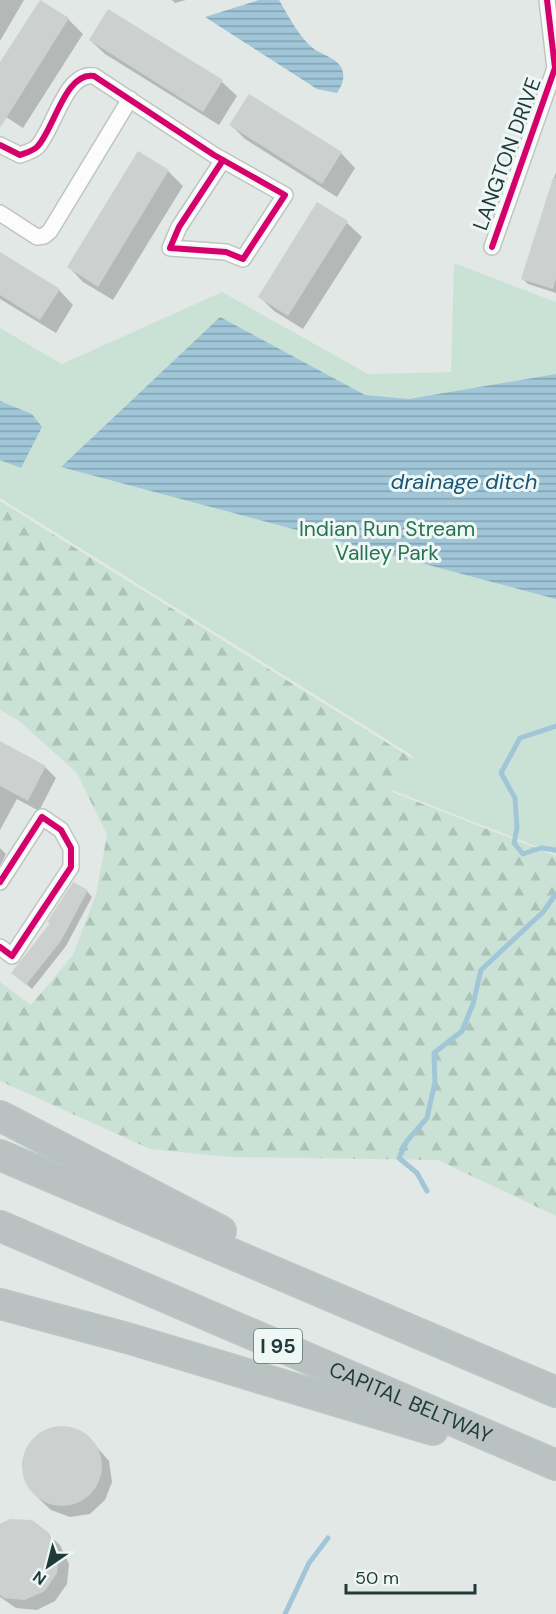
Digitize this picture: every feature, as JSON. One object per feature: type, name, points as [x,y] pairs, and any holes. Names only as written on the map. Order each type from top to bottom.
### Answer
[{"type":"highway","points":[[0,1116],[406,1328]]},
{"type":"highway","points":[[0,1155],[556,1392]]},
{"type":"highway","name":"CAPITAL BELTWAY","points":[[0,1226],[556,1465]]},
{"type":"highway","points":[[0,1304],[127,1338],[299,1389],[556,1471]]},
{"type":"street","name":"LANGTON DRIVE","points":[[492,247],[555,68],[547,0]]},
{"type":"street","points":[[1,147],[20,155],[37,148],[73,84],[83,76],[94,76],[224,160],[285,195],[243,259],[226,252],[171,249],[179,227],[224,160]]},
{"type":"street","points":[[0,213],[37,237],[44,236],[50,231],[130,99]]},
{"type":"street","points":[[0,882],[42,817],[61,830],[71,848],[71,867],[12,956],[0,947]]},
{"type":"green space","name":"Indian Run Stream Valley Park","points":[[454,263],[556,302],[556,854],[392,790],[413,756],[0,498],[0,328],[62,364],[222,292],[368,374],[451,372]]},
{"type":"green space","points":[[0,501],[413,759],[392,792],[556,856],[556,1216],[438,1160],[229,1157],[150,1149],[0,1081],[0,982],[31,1005],[73,955],[96,894],[107,835],[77,773],[18,720],[0,710]]},
{"type":"water","points":[[259,0],[279,0],[304,39],[314,49],[339,64],[343,78],[337,93],[317,89],[205,17]]},
{"type":"water","name":"drainage ditch","points":[[220,317],[365,395],[409,399],[556,374],[556,599],[61,467]]},
{"type":"water","points":[[0,401],[32,414],[42,427],[21,468],[0,460]]},
{"type":"building","points":[[40,0],[69,18],[0,128],[0,62]]},
{"type":"building","points":[[108,9],[223,80],[203,112],[89,40]]},
{"type":"building","points":[[249,94],[342,152],[322,184],[229,125]]},
{"type":"building","points":[[138,151],[169,170],[98,287],[67,267]]},
{"type":"building","points":[[553,178],[556,178],[556,279],[553,289],[521,279]]},
{"type":"building","points":[[317,202],[348,221],[288,316],[258,297]]},
{"type":"building","points":[[0,252],[60,289],[40,320],[0,295]]},
{"type":"building","points":[[0,741],[46,766],[28,801],[0,786]]},
{"type":"building","points":[[73,882],[88,890],[61,941],[26,985],[11,973],[50,923],[47,922]]},
{"type":"building","points":[[62,1426],[77,1429],[90,1438],[99,1451],[102,1466],[99,1481],[90,1494],[77,1503],[62,1506],[47,1503],[34,1494],[25,1481],[22,1466],[25,1451],[34,1438],[47,1429]]},
{"type":"building","points":[[10,1519],[32,1520],[49,1533],[59,1552],[57,1573],[45,1591],[25,1600],[4,1598],[0,1595],[0,1524]]},
{"type":"waterway","points":[[556,726],[520,738],[501,773],[515,798],[517,828],[514,843],[523,854],[541,848],[556,850]]},
{"type":"waterway","points":[[427,1191],[417,1173],[399,1158],[407,1141],[427,1118],[435,1082],[434,1053],[462,1031],[473,1004],[481,970],[543,912],[556,894]]},
{"type":"waterway","points":[[285,1614],[309,1563],[328,1538]]},
{"type":"cycle path","points":[[492,247],[555,68],[547,0]]},
{"type":"cycle path","points":[[0,145],[20,155],[31,151],[43,139],[61,103],[75,83],[84,77],[94,76],[214,155],[285,195],[243,259],[226,252],[170,248],[179,227],[223,160]]},
{"type":"cycle path","points":[[0,882],[42,817],[61,830],[71,848],[71,867],[12,956],[0,947]]}]
